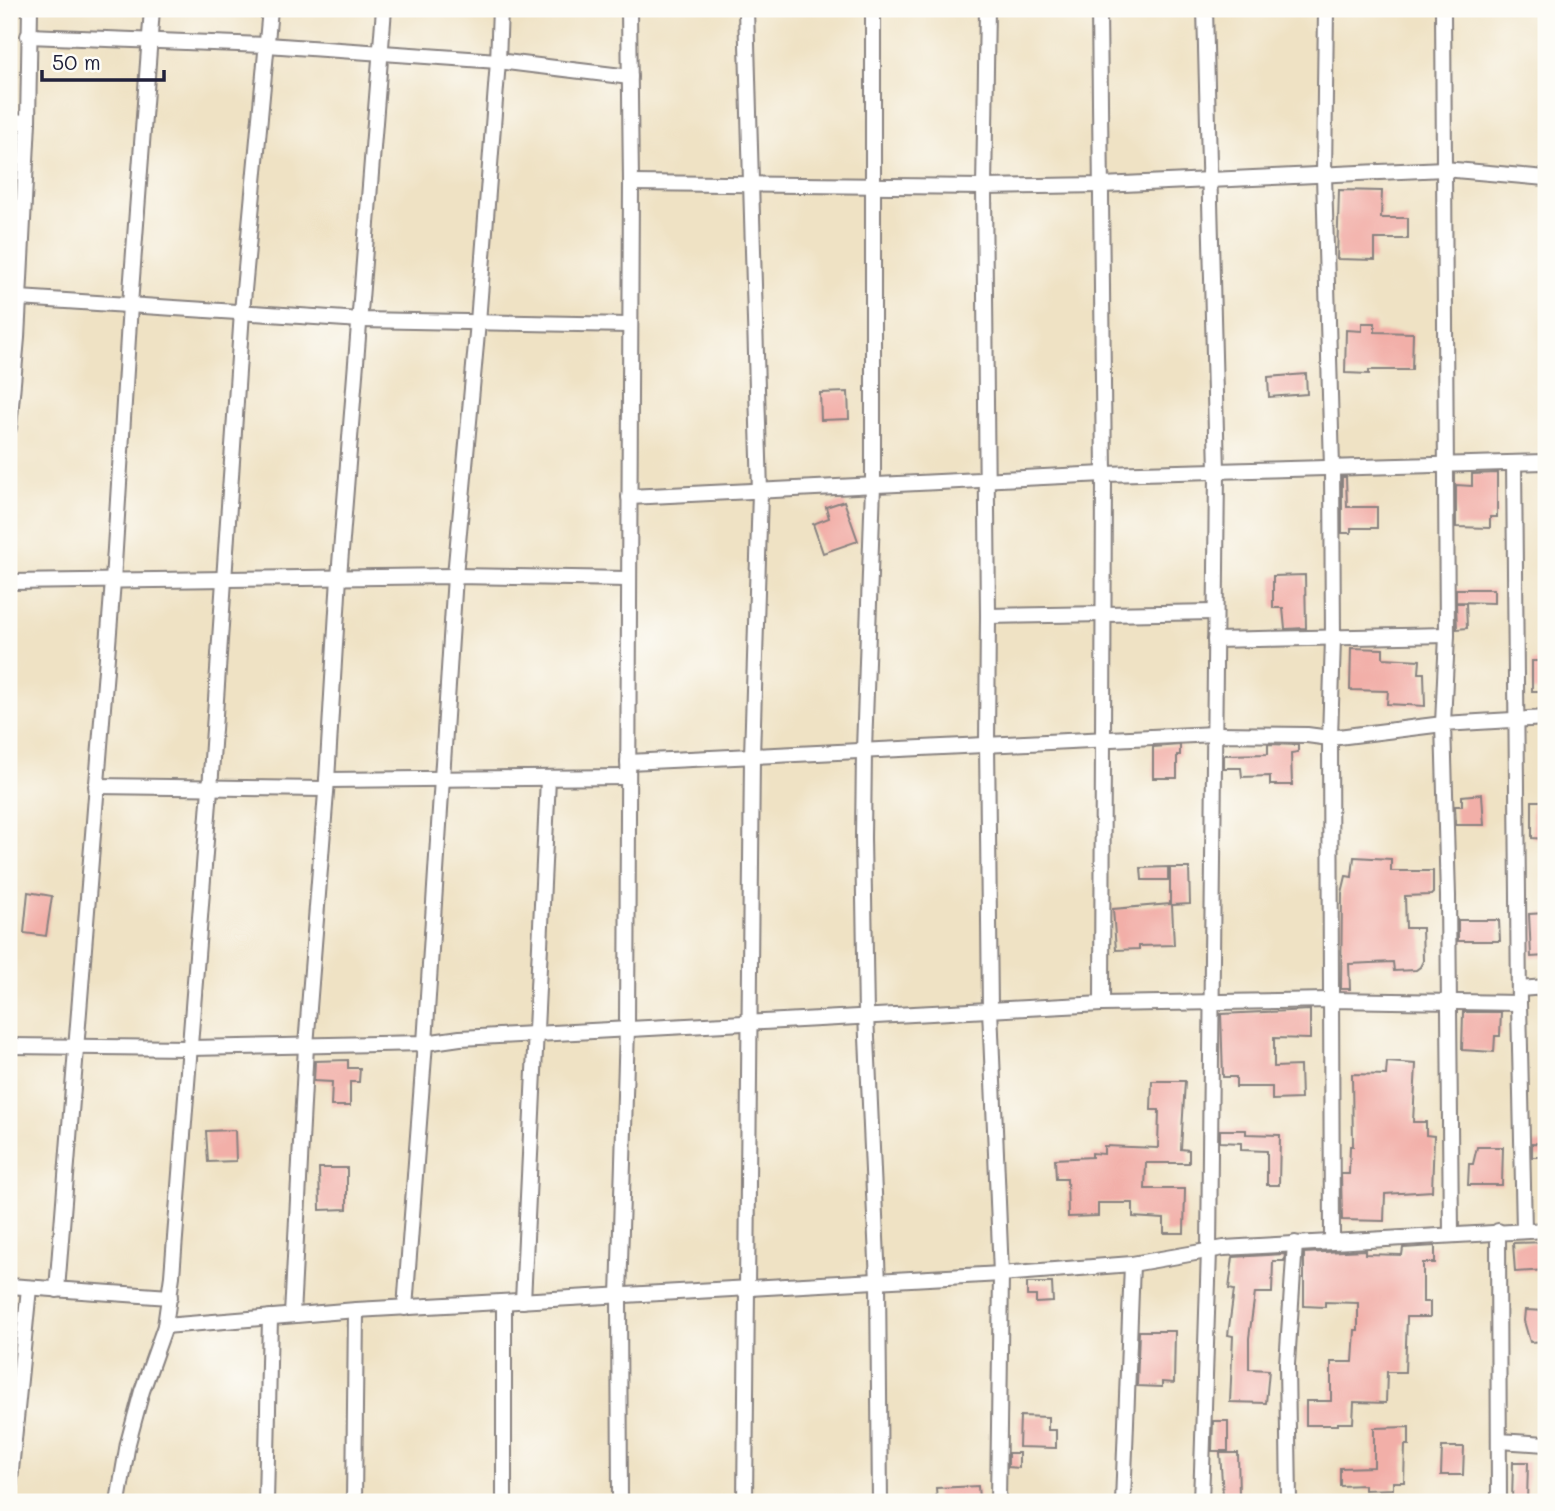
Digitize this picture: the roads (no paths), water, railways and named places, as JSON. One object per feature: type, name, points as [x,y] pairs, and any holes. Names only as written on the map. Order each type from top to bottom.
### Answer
[{"type":"street","points":[[9,428],[28,122],[30,9]]},
{"type":"street","points":[[57,1290],[113,581],[152,9]]},
{"type":"street","points":[[118,1502],[128,1443],[142,1391],[165,1326],[170,1297],[210,789],[242,312],[270,9]]},
{"type":"street","points":[[292,1315],[306,1046],[339,577],[384,9]]},
{"type":"street","points":[[405,1308],[455,576],[478,322],[500,9]]},
{"type":"street","points":[[620,1502],[619,1297],[627,1028],[631,183],[629,9]]},
{"type":"street","points":[[745,1502],[748,1021],[760,492],[746,9]]},
{"type":"street","points":[[873,9],[873,485],[864,750],[866,1016],[877,1282],[880,1502]]},
{"type":"street","points":[[987,9],[984,187],[987,743],[990,1009],[1001,1273],[998,1502]]},
{"type":"street","points":[[1098,9],[1104,474],[1102,1004]]},
{"type":"street","points":[[1201,1502],[1213,1002],[1217,471],[1205,9]]},
{"type":"street","points":[[1326,9],[1324,175],[1332,467],[1333,638],[1330,738],[1332,1241]]},
{"type":"street","points":[[1443,9],[1447,465],[1447,635],[1443,724],[1448,896],[1451,1234]]},
{"type":"street","points":[[28,36],[267,45],[498,61],[630,77]]},
{"type":"street","points":[[9,121],[28,122]]},
{"type":"street","points":[[631,183],[984,187],[1102,185],[1444,169],[1546,178]]},
{"type":"street","points":[[19,298],[361,320],[629,325]]},
{"type":"street","points":[[629,497],[1104,474],[1546,462]]},
{"type":"street","points":[[1514,463],[1524,1230]]},
{"type":"street","points":[[9,582],[455,576],[628,579]]},
{"type":"street","points":[[988,616],[1215,612]]},
{"type":"street","points":[[1216,640],[1447,635]]},
{"type":"street","points":[[628,762],[1215,734],[1307,735],[1330,738],[1443,724],[1546,718]]},
{"type":"street","points":[[96,786],[210,789],[441,779],[628,777]]},
{"type":"street","points":[[523,1301],[548,779]]},
{"type":"street","points":[[9,1046],[190,1048],[425,1043],[460,1038],[748,1021],[1102,1004],[1330,1000],[1448,1002],[1519,996],[1546,987]]},
{"type":"street","points":[[165,1326],[356,1310],[877,1282],[1132,1264],[1209,1250],[1295,1242],[1546,1230]]},
{"type":"street","points":[[1498,1231],[1499,1502]]},
{"type":"street","points":[[1289,1502],[1287,1364],[1295,1242]]},
{"type":"street","points":[[1123,1502],[1132,1264]]},
{"type":"street","points":[[9,1286],[170,1297]]},
{"type":"street","points":[[9,1490],[29,1288]]},
{"type":"street","points":[[504,1302],[504,1502]]},
{"type":"street","points":[[354,1502],[356,1310]]},
{"type":"street","points":[[266,1502],[271,1317]]},
{"type":"street","points":[[1499,1441],[1546,1444]]}]
